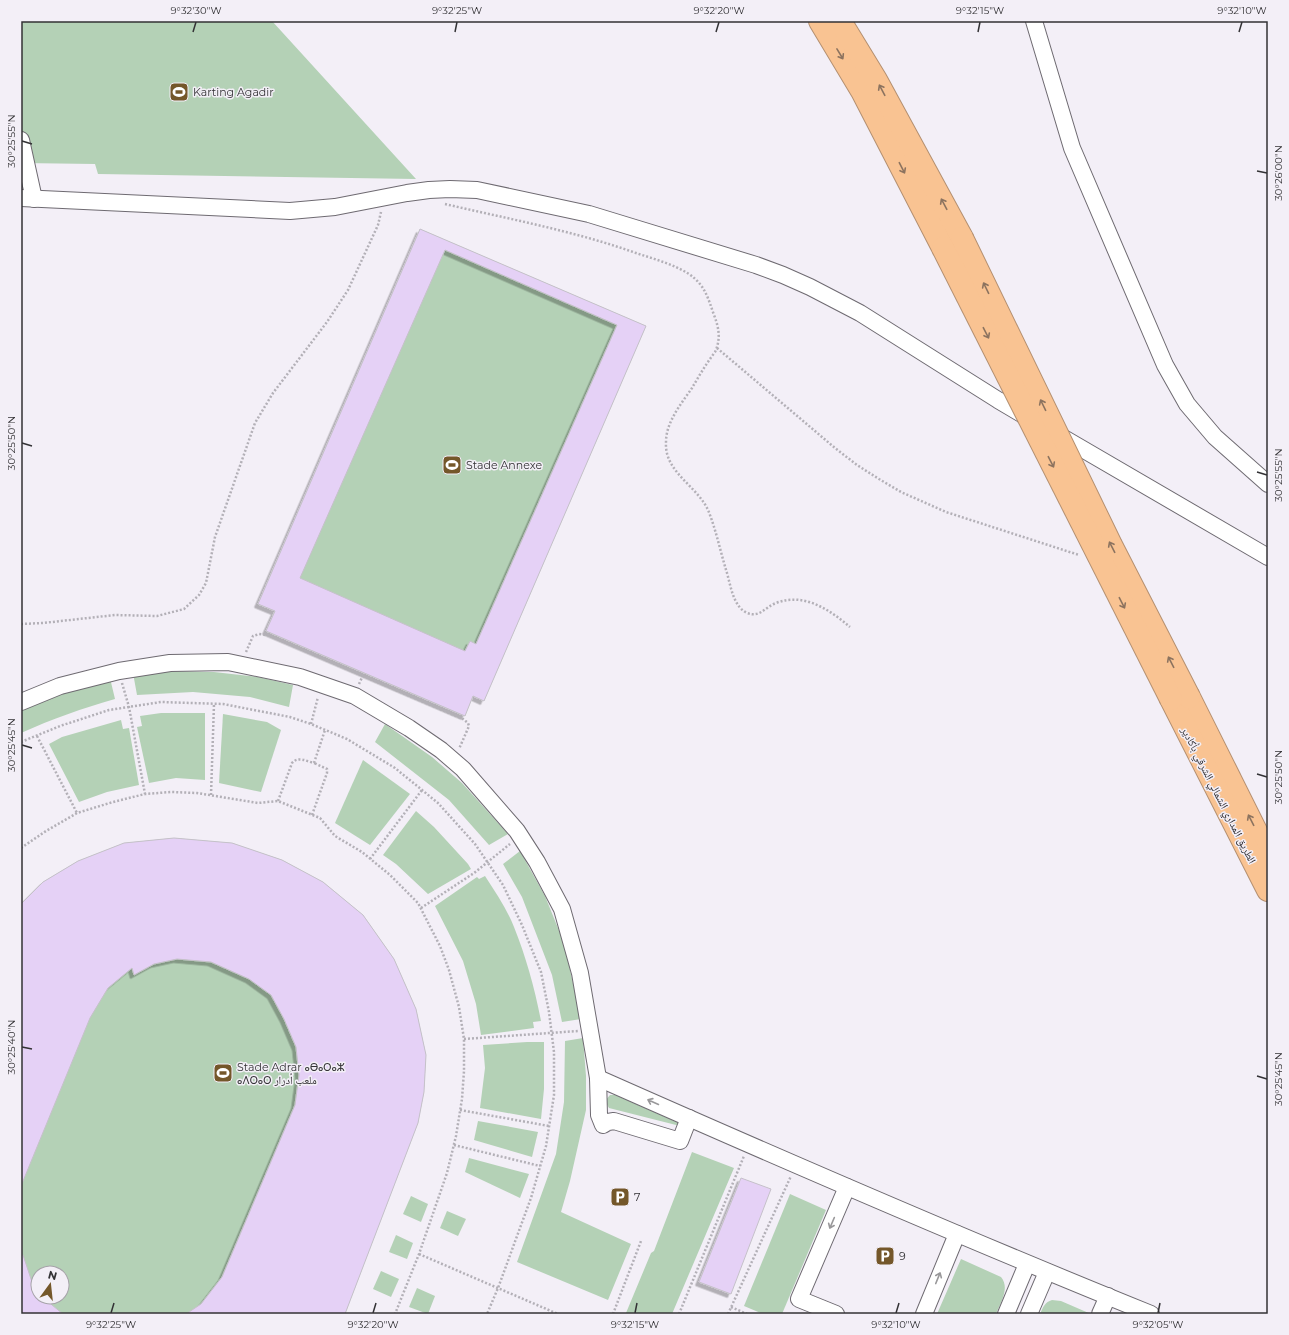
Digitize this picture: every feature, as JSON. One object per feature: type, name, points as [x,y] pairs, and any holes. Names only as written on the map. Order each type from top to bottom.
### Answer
[{"type":"highway","points":[[820,21],[862,91],[1180,698]]},
{"type":"highway","points":[[840,21],[876,80],[962,238],[1111,545],[1180,698]]},
{"type":"highway","name":"الطريق المداري الشمالي الشرقي بأكادير","points":[[1180,698],[1268,855]]},
{"type":"highway","name":"الطريق المداري الشمالي الشرقي بأكادير","points":[[1180,698],[1268,890]]},
{"type":"street","points":[[1034,21],[1072,148],[1165,365],[1187,404],[1215,437],[1268,484]]},
{"type":"street","points":[[21,140],[27,198],[290,210],[335,207],[429,190],[477,190],[589,214],[783,275],[860,312],[998,400],[1268,557]]},
{"type":"street","points":[[21,702],[60,686],[119,670],[170,663],[228,662],[300,677],[355,696],[409,728],[441,750],[463,769],[520,836],[537,862],[562,909],[580,973],[598,1078],[599,1115],[603,1125],[608,1122],[614,1122],[685,1130],[714,1130],[1027,1264],[1151,1314]]},
{"type":"street","points":[[598,1078],[685,1130]]},
{"type":"street","points":[[598,1107],[685,1130]]},
{"type":"street","points":[[836,1314],[799,1298],[847,1187]]},
{"type":"street","points":[[924,1314],[957,1234]]},
{"type":"street","points":[[1006,1314],[1027,1264]]},
{"type":"street","points":[[1029,1314],[1047,1272]]},
{"type":"street","points":[[1100,1314],[1108,1296]]},
{"type":"path","points":[[21,624],[108,616],[157,616],[184,609],[199,595],[206,583],[215,537],[255,424],[273,392],[328,322],[348,290],[378,226],[384,198]]},
{"type":"path","points":[[443,203],[589,238],[669,264],[690,275],[705,289],[718,327],[719,337],[717,348],[671,420],[666,433],[667,457],[674,469],[701,498],[706,506],[712,520],[732,593],[739,607],[748,613],[760,614],[776,603],[793,599],[802,600],[830,611],[850,627]]},
{"type":"path","points":[[717,348],[835,448],[857,465],[885,482],[946,512],[1080,555]]},
{"type":"path","points":[[240,665],[253,636],[259,634],[268,636],[463,719],[468,723],[469,729],[454,761]]},
{"type":"path","points":[[119,670],[129,707],[145,794]]},
{"type":"path","points":[[311,724],[321,684]]},
{"type":"path","points":[[21,742],[60,726],[109,710],[161,702],[223,704],[290,717],[347,739],[395,768],[438,803],[475,844],[503,885],[541,972],[554,1052],[554,1096],[546,1146],[531,1198],[487,1314]]},
{"type":"path","points":[[211,795],[214,704]]},
{"type":"path","points":[[314,763],[325,730]]},
{"type":"path","points":[[37,736],[77,813]]},
{"type":"path","points":[[278,801],[292,763],[296,759],[299,758],[324,767],[327,769],[327,773],[312,815]]},
{"type":"path","points":[[370,859],[422,790]]},
{"type":"path","points":[[21,848],[77,813],[145,794],[171,792],[211,795],[258,803],[278,801],[323,820],[335,836],[362,852],[390,875],[418,903],[440,946],[449,970],[459,1007],[464,1039],[464,1071],[460,1110],[454,1145],[440,1195],[419,1254],[395,1314]]},
{"type":"path","points":[[421,908],[488,862],[520,836]]},
{"type":"path","points":[[464,1039],[590,1030]]},
{"type":"path","points":[[460,1110],[549,1126]]},
{"type":"path","points":[[679,1314],[748,1144]]},
{"type":"path","points":[[454,1145],[540,1166]]},
{"type":"path","points":[[728,1314],[795,1165]]},
{"type":"path","points":[[613,1314],[641,1241]]},
{"type":"path","points":[[419,1254],[558,1314]]},
{"type":"path","points":[[731,1308],[747,1314]]},
{"type":"green space","name":"Karting Agadir","points":[[21,21],[272,21],[416,179],[98,174],[95,164],[21,163]]},
{"type":"green space","name":"Stade Annexe","points":[[420,229],[646,326],[484,701],[473,696],[465,716],[266,631],[275,611],[258,604]]},
{"type":"green space","points":[[168,671],[214,672],[258,677],[293,685],[289,707],[250,697],[193,692],[137,695],[133,673]]},
{"type":"green space","points":[[110,678],[115,699],[68,714],[21,733],[21,710],[59,694]]},
{"type":"green space","points":[[161,713],[205,713],[205,780],[176,778],[149,783],[137,727],[142,726],[140,716]]},
{"type":"green space","points":[[223,714],[267,722],[281,730],[261,792],[219,783]]},
{"type":"green space","points":[[121,720],[123,729],[129,728],[139,785],[107,792],[79,802],[49,744],[62,737]]},
{"type":"green space","points":[[385,724],[432,757],[462,783],[508,834],[489,845],[449,800],[375,742]]},
{"type":"green space","points":[[363,760],[410,794],[370,845],[335,823]]},
{"type":"green space","points":[[416,811],[434,827],[471,869],[428,894],[396,864],[383,855]]},
{"type":"green space","name":"Stade Adrar ⴰⴱⴰⵔⴰⵣ ⴰⴷⵔⴰⵔ ملعب أدرار","points":[[174,838],[232,843],[282,860],[323,882],[363,915],[394,959],[416,1009],[426,1055],[424,1092],[418,1123],[345,1314],[21,1314],[21,904],[43,882],[78,861],[124,843]]},
{"type":"green space","points":[[520,851],[545,896],[564,943],[581,1019],[562,1022],[552,975],[522,897],[503,864]]},
{"type":"green space","points":[[485,876],[508,914],[526,961],[541,1021],[533,1022],[534,1028],[481,1035],[476,1004],[463,961],[435,906],[477,877],[479,879]]},
{"type":"green space","points":[[583,1038],[586,1076],[586,1110],[570,1181],[561,1212],[631,1244],[608,1300],[517,1262],[556,1154],[564,1102],[565,1041]]},
{"type":"green space","points":[[544,1042],[544,1089],[541,1119],[480,1108],[485,1068],[483,1045]]},
{"type":"green space","points":[[610,1095],[615,1095],[681,1124],[680,1126],[609,1108],[605,1101]]},
{"type":"green space","points":[[478,1121],[538,1132],[532,1157],[474,1140]]},
{"type":"green space","points":[[692,1152],[734,1168],[672,1314],[626,1313],[651,1253],[654,1251]]},
{"type":"green space","points":[[469,1158],[529,1174],[520,1198],[465,1172]]},
{"type":"green space","points":[[790,1194],[826,1210],[782,1314],[763,1314],[744,1306]]},
{"type":"green space","points":[[411,1196],[428,1204],[421,1222],[403,1214]]},
{"type":"green space","points":[[447,1211],[466,1219],[458,1236],[440,1228]]},
{"type":"green space","points":[[396,1235],[413,1243],[407,1259],[389,1252]]},
{"type":"green space","points":[[961,1259],[1001,1277],[1004,1281],[1004,1295],[996,1314],[937,1314]]},
{"type":"green space","points":[[381,1271],[399,1279],[391,1297],[373,1289]]},
{"type":"green space","points":[[417,1288],[435,1296],[428,1314],[409,1307]]},
{"type":"green space","points":[[1052,1300],[1061,1301],[1091,1314],[1040,1314],[1046,1303]]},
{"type":"building","points":[[420,229],[646,326],[484,701],[473,696],[465,716],[266,631],[275,611],[258,604]],"holes":[[[445,250],[617,325],[476,644],[470,641],[465,651],[300,578]]]},
{"type":"building","points":[[174,838],[232,843],[282,860],[323,882],[363,915],[394,959],[416,1009],[426,1055],[424,1092],[418,1123],[345,1314],[186,1314],[201,1304],[222,1277],[295,1105],[299,1075],[296,1047],[284,1019],[271,995],[249,979],[211,962],[177,959],[154,964],[134,975],[132,968],[108,988],[90,1018],[21,1186],[21,904],[43,882],[78,861],[124,843]]},
{"type":"building","points":[[741,1178],[771,1189],[731,1294],[699,1282]]},
{"type":"building","points":[[21,1255],[23,1255],[30,1276],[30,1305],[52,1305],[63,1314],[21,1314]]},
{"type":"place","name":"Karting Agadir","points":[[179,92]]},
{"type":"place","name":"Stade Annexe","points":[[452,465]]},
{"type":"place","name":"Stade Adrar ⴰⴱⴰⵔⴰⵣ ⴰⴷⵔⴰⵔ ملعب أدرار","points":[[223,1073]]},
{"type":"place","name":"7","points":[[620,1197]]},
{"type":"place","name":"9","points":[[885,1256]]}]
